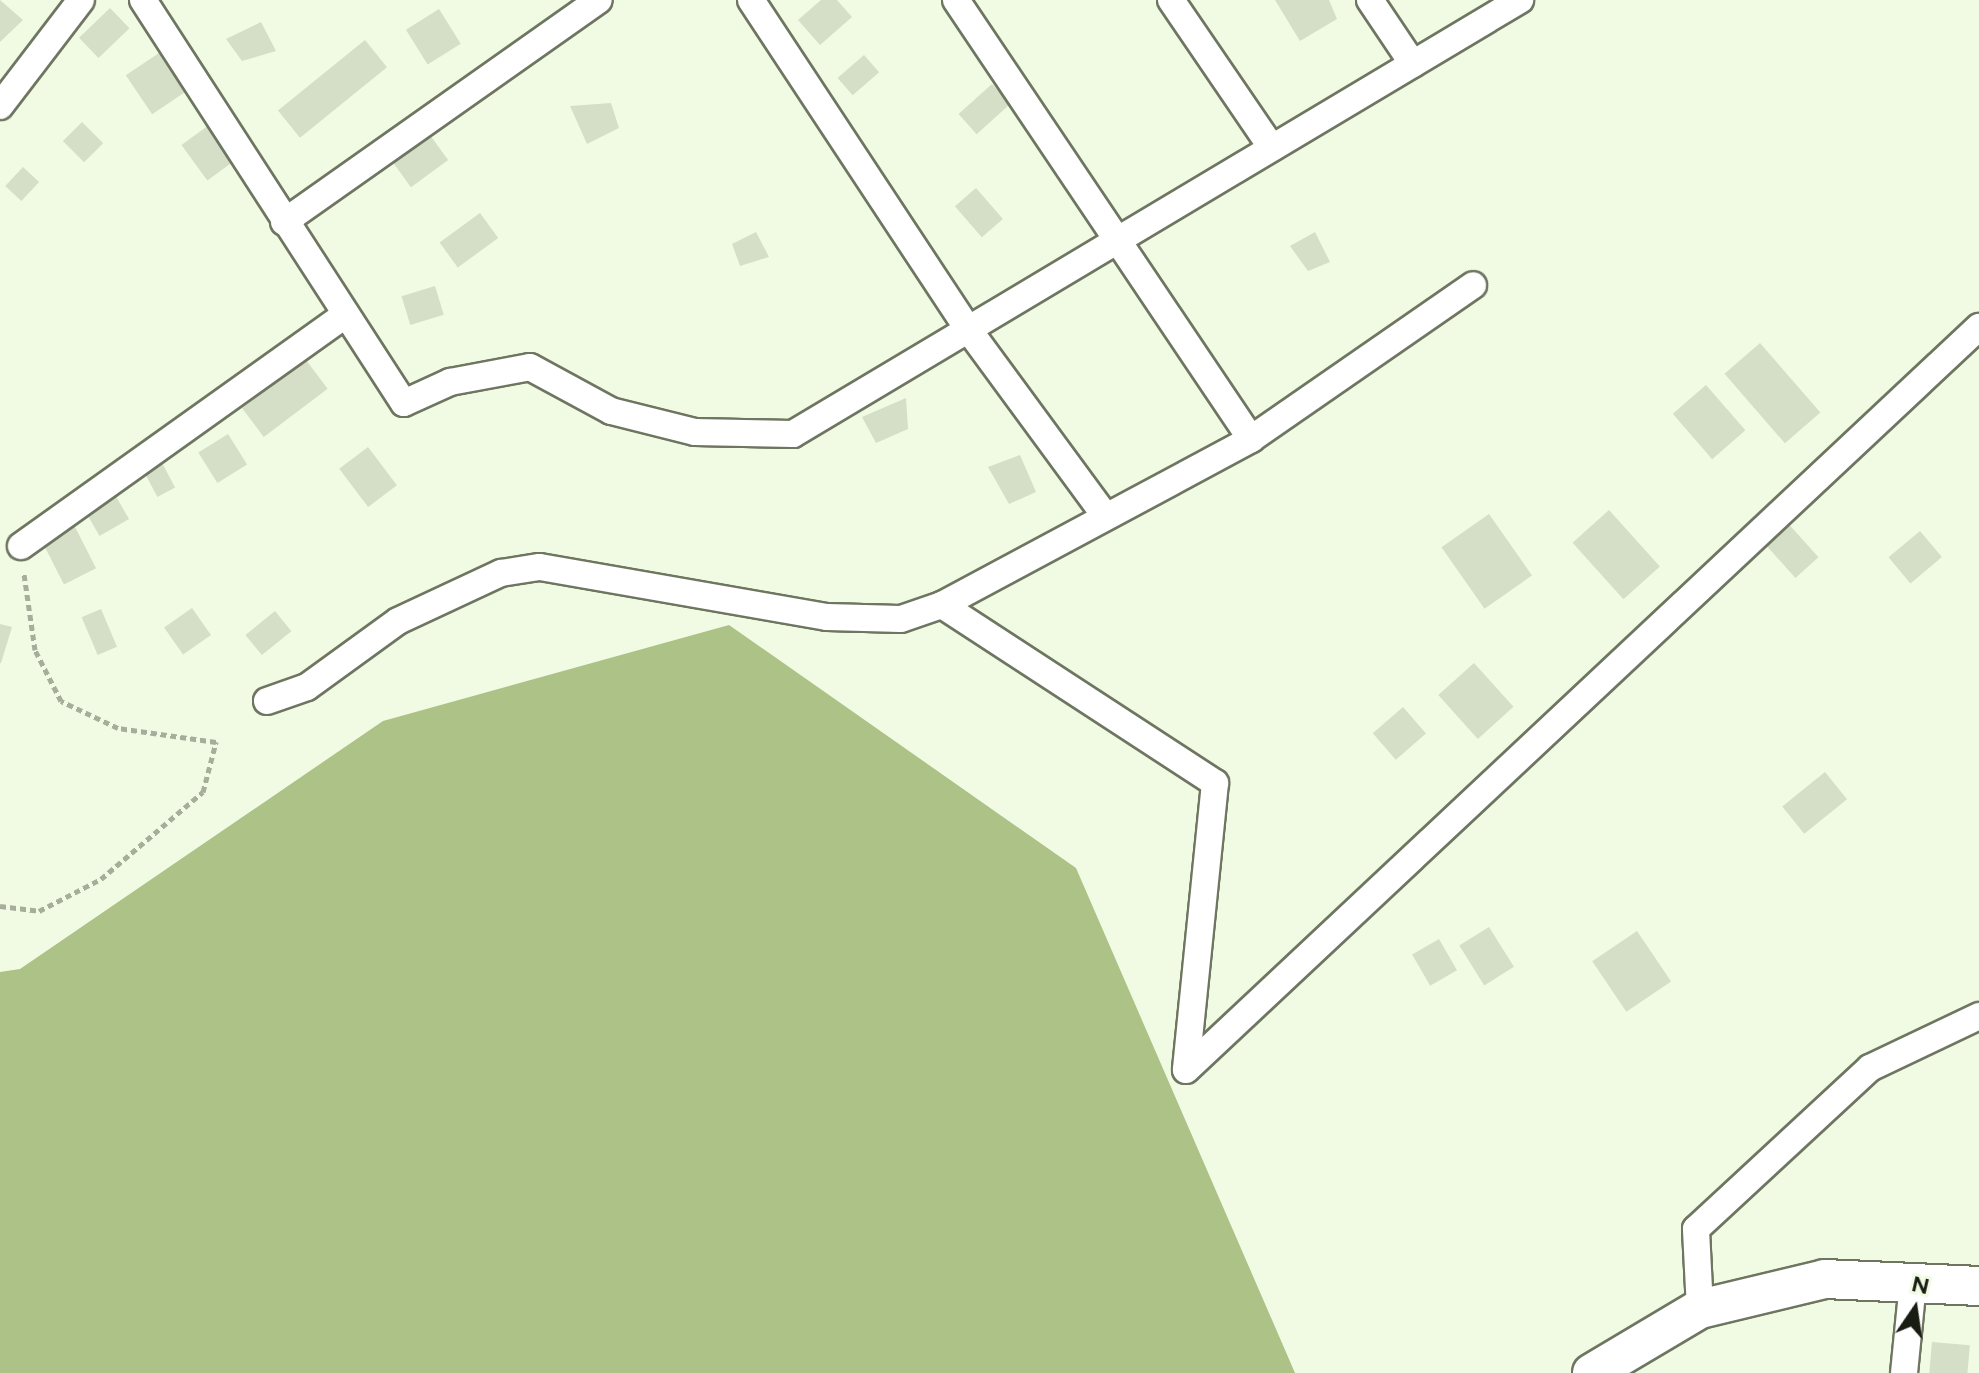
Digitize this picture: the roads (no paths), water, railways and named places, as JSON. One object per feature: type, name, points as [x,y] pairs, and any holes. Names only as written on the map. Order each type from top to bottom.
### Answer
[{"type":"street","points":[[0,106],[81,0]]},
{"type":"street","points":[[143,0],[404,403],[450,382],[530,367],[611,411],[695,432],[793,434],[1520,0]]},
{"type":"street","points":[[284,222],[599,0]]},
{"type":"street","points":[[751,0],[968,329],[1103,513]]},
{"type":"street","points":[[956,0],[1251,439]]},
{"type":"street","points":[[1171,0],[1272,148]]},
{"type":"street","points":[[1370,0],[1413,64]]},
{"type":"street","points":[[267,701],[307,687],[398,621],[501,573],[540,567],[827,617],[901,619],[942,605],[1103,513],[1251,439],[1473,285]]},
{"type":"street","points":[[21,546],[345,315]]},
{"type":"street","points":[[942,605],[1215,783],[1186,1070],[1979,327]]},
{"type":"street","points":[[1700,1309],[1696,1229],[1870,1068],[1979,1016]]},
{"type":"street","points":[[1592,1373],[1700,1309],[1825,1279],[1979,1286]]},
{"type":"street","points":[[1904,1373],[1913,1283]]}]
